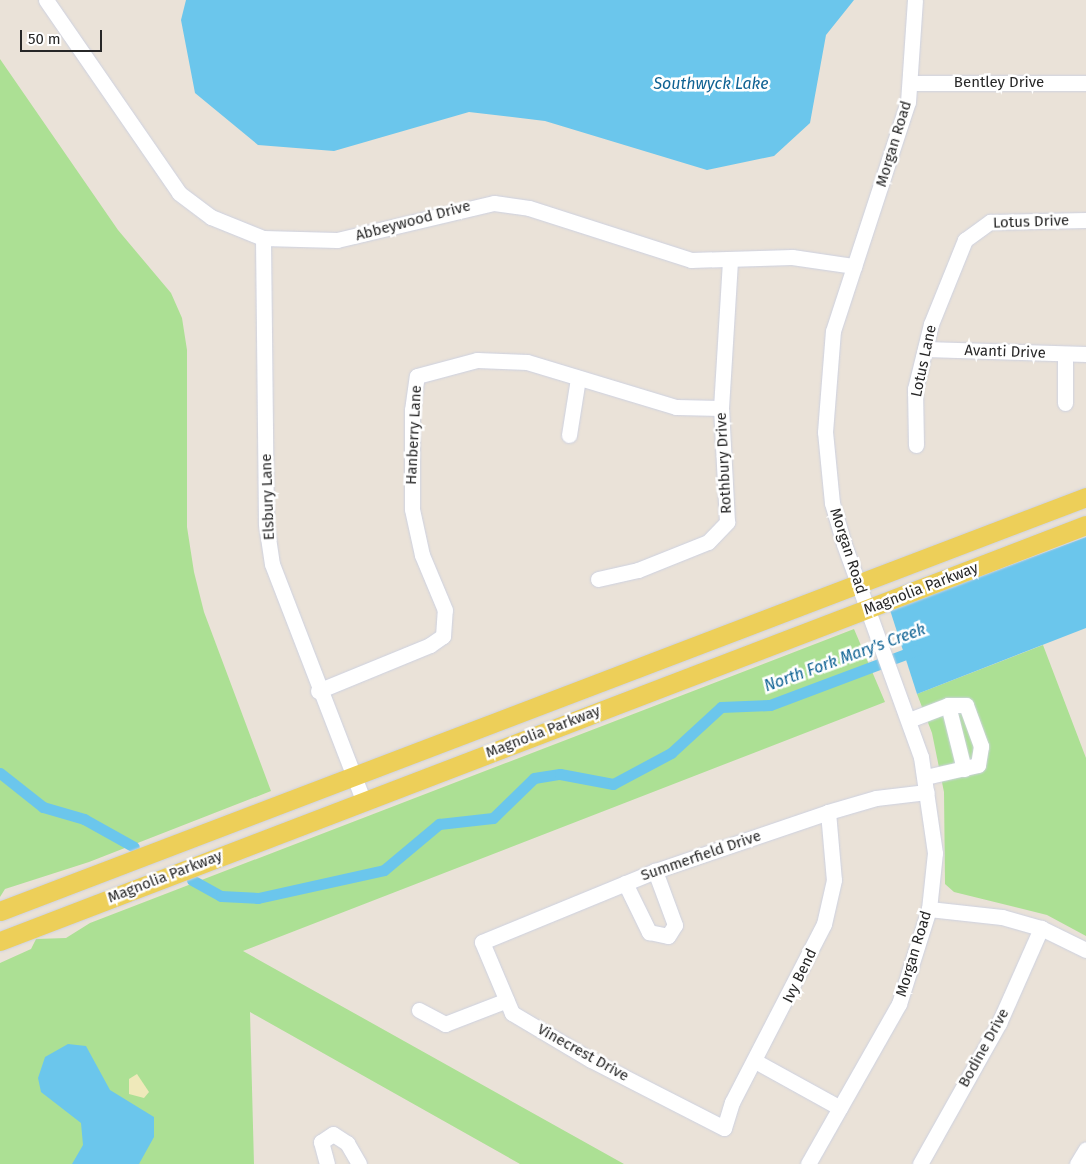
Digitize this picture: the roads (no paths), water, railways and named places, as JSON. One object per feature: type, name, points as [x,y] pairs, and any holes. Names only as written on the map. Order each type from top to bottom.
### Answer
[{"type":"main road","name":"Magnolia Parkway","points":[[0,911],[1086,497]]},
{"type":"main road","name":"Magnolia Parkway","points":[[0,942],[363,800],[1086,525]]},
{"type":"main road","points":[[680,652],[690,676]]},
{"type":"main road","points":[[513,716],[524,740]]},
{"type":"street","name":"Abbeywood Drive","points":[[46,0],[180,193],[211,217],[263,238],[337,240],[494,203],[529,208],[682,257],[730,261],[792,257],[854,266]]},
{"type":"street","name":"Morgan Road","points":[[808,1164],[899,1004],[929,909],[935,853],[926,784],[910,720],[867,609],[832,503],[825,432],[833,331],[899,136],[912,83],[915,0]]},
{"type":"street","name":"Bentley Drive","points":[[912,83],[1086,83]]},
{"type":"street","name":"Lotus Drive","points":[[977,228],[990,222],[1086,220]]},
{"type":"street","name":"Lotus Lane","points":[[916,445],[915,389],[925,349],[965,240],[977,228]]},
{"type":"street","name":"Elsbury Lane","points":[[263,238],[266,524],[278,583],[318,691],[363,800]]},
{"type":"street","name":"Rothbury Drive","points":[[598,579],[638,570],[708,542],[727,522],[721,408],[730,261]]},
{"type":"street","name":"Avanti Drive","points":[[925,349],[1086,354]]},
{"type":"street","points":[[1065,354],[1065,403]]},
{"type":"street","name":"Hanberry Lane","points":[[318,691],[430,645],[443,636],[445,610],[422,555],[412,509],[412,410],[417,376],[441,366],[498,360],[556,368],[578,378],[676,407],[721,408]]},
{"type":"street","points":[[569,435],[578,378]]},
{"type":"street","points":[[910,720],[948,705],[970,707],[981,746],[982,760],[964,769],[948,705]]},
{"type":"street","name":"Summerfield Drive","points":[[482,942],[655,871],[828,812],[926,784],[964,769]]},
{"type":"street","name":"Ivy Bend","points":[[724,1128],[755,1061],[824,924],[834,880],[828,812]]},
{"type":"street","points":[[626,883],[649,932],[668,936],[675,925],[655,871]]},
{"type":"street","points":[[929,909],[1002,917],[1041,928],[1086,950]]},
{"type":"street","name":"Bodine Drive","points":[[920,1164],[999,1023],[1041,928]]},
{"type":"street","name":"Vinecrest Drive","points":[[482,942],[512,1012],[591,1060],[724,1128]]},
{"type":"street","points":[[419,1010],[445,1024],[507,1000]]},
{"type":"street","points":[[755,1061],[840,1108]]},
{"type":"street","points":[[328,1164],[321,1142],[333,1134],[347,1143],[358,1164]]},
{"type":"street","points":[[1077,1164],[1086,1149]]},
{"type":"water","name":"Southwyck Lake","points":[[186,0],[854,0],[826,35],[810,123],[774,156],[707,170],[545,121],[469,112],[334,151],[258,145],[195,93],[181,20]]},
{"type":"water","points":[[1086,537],[1086,628],[917,694],[890,610]]},
{"type":"water","points":[[68,1044],[86,1046],[110,1090],[154,1117],[154,1137],[139,1164],[72,1164],[83,1145],[81,1123],[41,1092],[38,1078],[45,1057]]},
{"type":"waterway","name":"North Fork Mary's Creek","points":[[192,880],[221,896],[258,898],[384,870],[439,824],[493,818],[534,778],[560,774],[613,784],[671,753],[721,707],[770,705],[916,650]]},
{"type":"waterway","name":"North Fork Mary's Creek","points":[[0,773],[43,807],[84,819],[134,847]]}]
